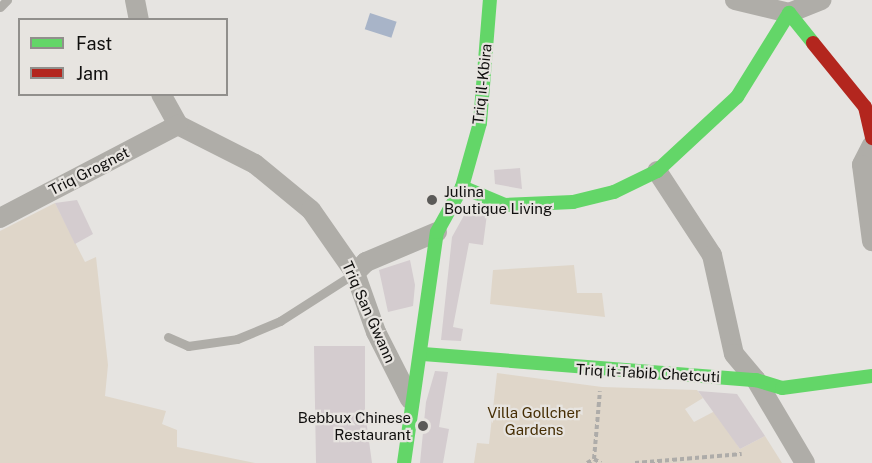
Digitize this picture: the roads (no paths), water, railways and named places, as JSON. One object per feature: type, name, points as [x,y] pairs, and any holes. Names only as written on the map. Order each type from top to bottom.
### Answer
[{"type":"street","points":[[135,0],[139,18]]},
{"type":"street","name":"Triq il-Kbira","points":[[404,463],[410,399],[423,354],[437,232],[462,187],[480,123],[490,0]]},
{"type":"street","points":[[735,0],[789,13],[821,0]]},
{"type":"street","points":[[462,187],[506,205],[573,202],[614,192],[657,171],[737,97],[789,13]]},
{"type":"street","points":[[789,13],[865,106],[872,138]]},
{"type":"street","points":[[162,96],[178,125]]},
{"type":"street","name":"Triq Grognet","points":[[0,218],[178,125]]},
{"type":"street","name":"Triq San Ġwann","points":[[178,125],[255,164],[311,210],[355,273],[376,332],[410,399]]},
{"type":"street","points":[[872,146],[862,165],[872,241]]},
{"type":"street","points":[[657,171],[712,255],[734,354],[756,380],[805,463]]},
{"type":"street","points":[[355,273],[366,262],[437,232]]},
{"type":"street","name":"Triq it-Tabib Chetcuti","points":[[423,354],[756,380],[782,388],[872,376]]},
{"type":"lane","points":[[0,7],[7,0]]},
{"type":"lane","points":[[168,337],[188,346],[237,339],[280,321],[355,273]]},
{"type":"water","points":[[370,13],[397,22],[391,38],[365,29]]},
{"type":"place","name":"Julina Boutique Living","points":[[432,200]]},
{"type":"place","name":"Bebbux Chinese Restaurant","points":[[423,426]]},
{"type":"park label","name":"Villa Gollcher Gardens","points":[[534,420]]}]
